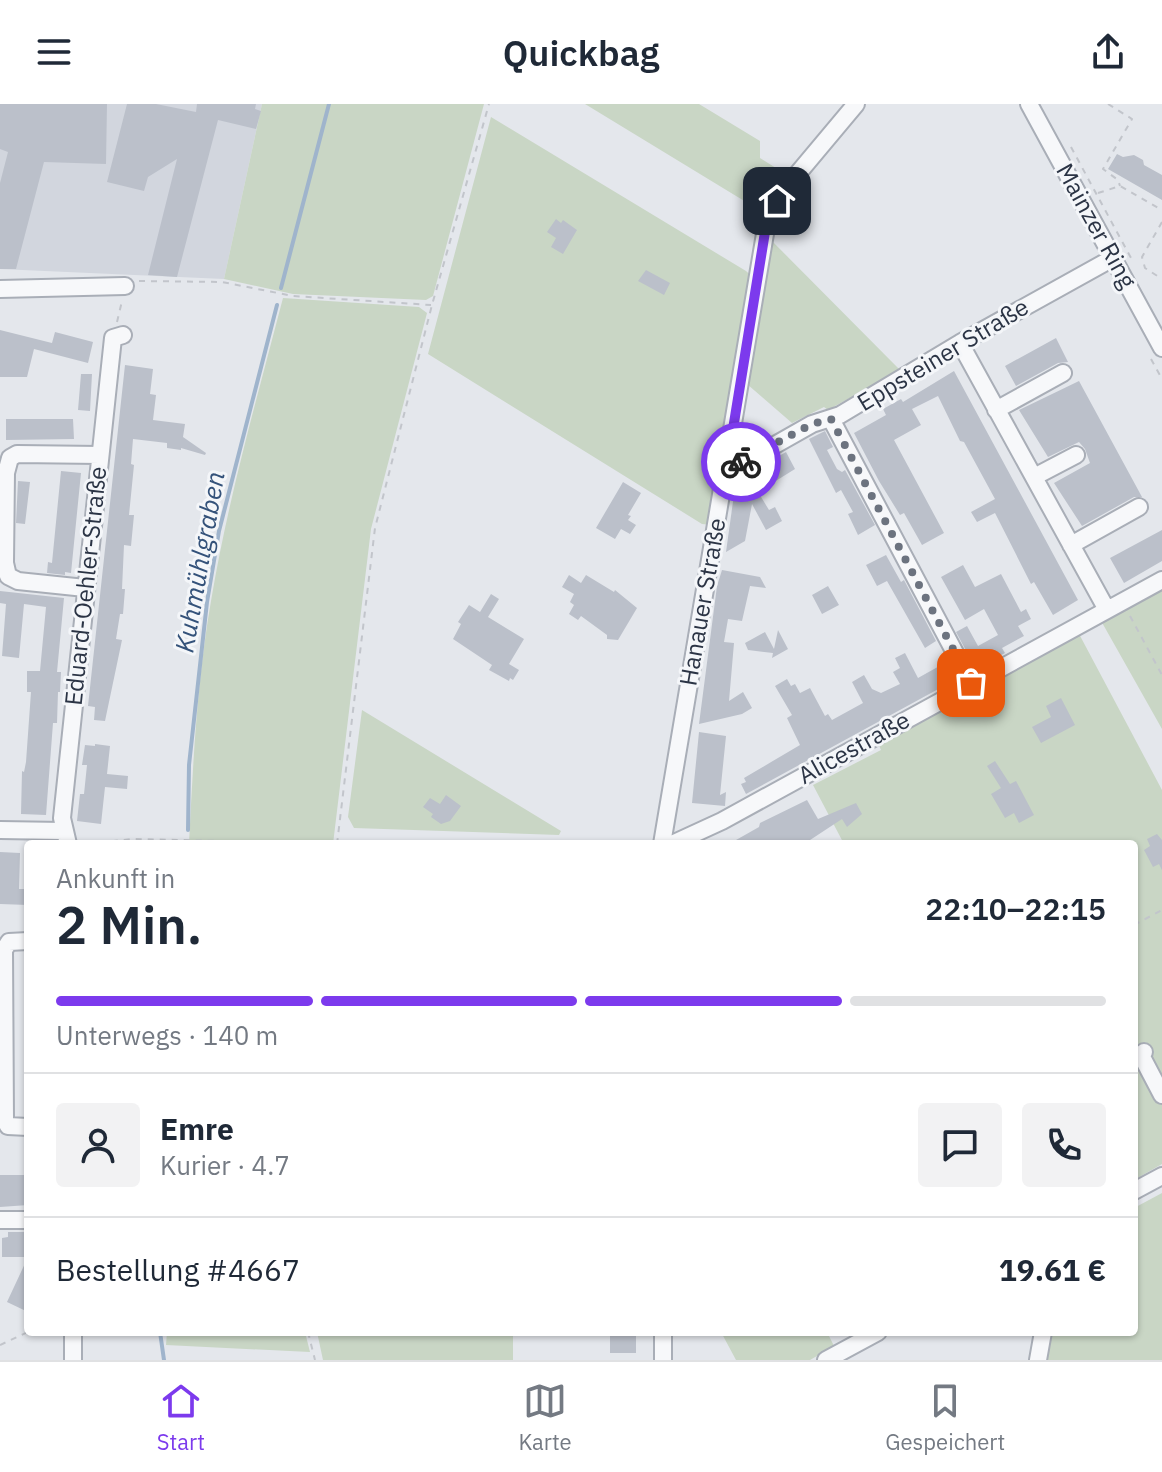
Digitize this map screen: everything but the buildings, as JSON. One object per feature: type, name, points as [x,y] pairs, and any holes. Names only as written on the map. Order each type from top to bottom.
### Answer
[{"type":"street","name":"Hanauer Straße","points":[[663,840],[767,222],[784,190],[856,104]]},
{"type":"street","name":"Mainzer Ring","points":[[1029,104],[1162,348]]},
{"type":"street","name":"Eppsteiner Straße","points":[[727,466],[752,458],[812,424],[831,419],[1113,258]]},
{"type":"street","points":[[0,289],[125,286]]},
{"type":"street","name":"Eduard-Oehler-Straße","points":[[65,838],[62,818],[85,588],[113,338],[120,327]]},
{"type":"street","points":[[960,343],[1071,545],[1114,606]]},
{"type":"street","points":[[996,410],[1063,373]]},
{"type":"street","points":[[831,419],[971,683]]},
{"type":"street","points":[[85,588],[18,581],[8,576],[5,563],[6,473],[10,458],[17,454],[100,455]]},
{"type":"street","points":[[1034,477],[1076,455]]},
{"type":"street","points":[[1071,545],[1139,507]]},
{"type":"street","name":"Alicestraße","points":[[681,840],[722,821],[1162,580]]},
{"type":"street","points":[[0,830],[65,838]]},
{"type":"street","points":[[24,941],[9,942],[4,947],[5,1120],[8,1126],[24,1127]]},
{"type":"street","points":[[1144,1052],[1141,1055],[1162,1095]]},
{"type":"street","points":[[1138,1189],[1162,1176]]},
{"type":"street","points":[[0,1220],[24,1220]]},
{"type":"street","points":[[73,1336],[73,1360]]},
{"type":"street","points":[[663,1336],[663,1360]]},
{"type":"street","points":[[826,1360],[871,1336]]},
{"type":"street","points":[[1038,1360],[1042,1336]]},
{"type":"path","points":[[338,840],[375,528],[432,305],[489,104]]},
{"type":"path","points":[[1108,104],[1132,119],[1103,169],[1118,180],[1120,186],[1162,210]]},
{"type":"path","points":[[1068,142],[1131,257]]},
{"type":"path","points":[[1097,193],[1120,186]]},
{"type":"path","points":[[1145,268],[1143,254],[1162,222]]},
{"type":"path","points":[[1138,270],[1145,268],[1162,279]]},
{"type":"path","points":[[120,327],[125,286],[149,280],[209,281],[293,296],[432,305]]},
{"type":"path","points":[[1114,606],[1162,675]]},
{"type":"path","points":[[123,840],[173,840]]},
{"type":"path","points":[[1138,923],[1162,910]]},
{"type":"path","points":[[0,1345],[24,1334]]},
{"type":"path","points":[[309,1336],[315,1360]]},
{"type":"shaded area","points":[[0,104],[262,104],[224,279],[0,269]]},
{"type":"green space","points":[[262,104],[484,104],[433,296],[426,300],[293,294],[224,279]]},
{"type":"green space","points":[[585,104],[699,104],[760,141],[760,158],[776,168],[763,183],[775,191],[764,213]]},
{"type":"green space","points":[[491,117],[746,271],[760,284],[768,237],[900,370],[828,410],[824,407],[792,423],[740,378],[712,525],[702,524],[428,354]]},
{"type":"green space","points":[[283,298],[419,307],[427,313],[371,529],[333,840],[189,840],[206,631],[234,487]]},
{"type":"green space","points":[[1162,587],[1162,729],[1100,619]]},
{"type":"green space","points":[[1078,632],[1162,790],[1162,1164],[1138,1178],[1138,840],[842,840],[813,785],[881,750],[877,741]]},
{"type":"green space","points":[[362,710],[561,831],[559,835],[354,828],[348,817]]},
{"type":"green space","points":[[1162,1193],[1162,1360],[1044,1360],[1047,1336],[1138,1336],[1138,1206]]},
{"type":"green space","points":[[167,1336],[306,1336],[310,1352],[166,1345]]},
{"type":"green space","points":[[318,1336],[513,1336],[513,1360],[323,1360]]},
{"type":"green space","points":[[723,1336],[829,1336],[834,1346],[810,1360],[736,1360]]},
{"type":"waterway","name":"Kuhmühlgraben","points":[[281,288],[329,104]]},
{"type":"waterway","name":"Kuhmühlgraben","points":[[188,830],[189,765],[207,602],[219,531],[277,305]]},
{"type":"waterway","name":"Kuhmühlgraben","points":[[161,1336],[164,1360]]},
{"type":"way so far","points":[[741,462],[812,424],[831,419],[971,683]]},
{"type":"route","points":[[741,462],[727,466],[765,232],[777,201]]}]
